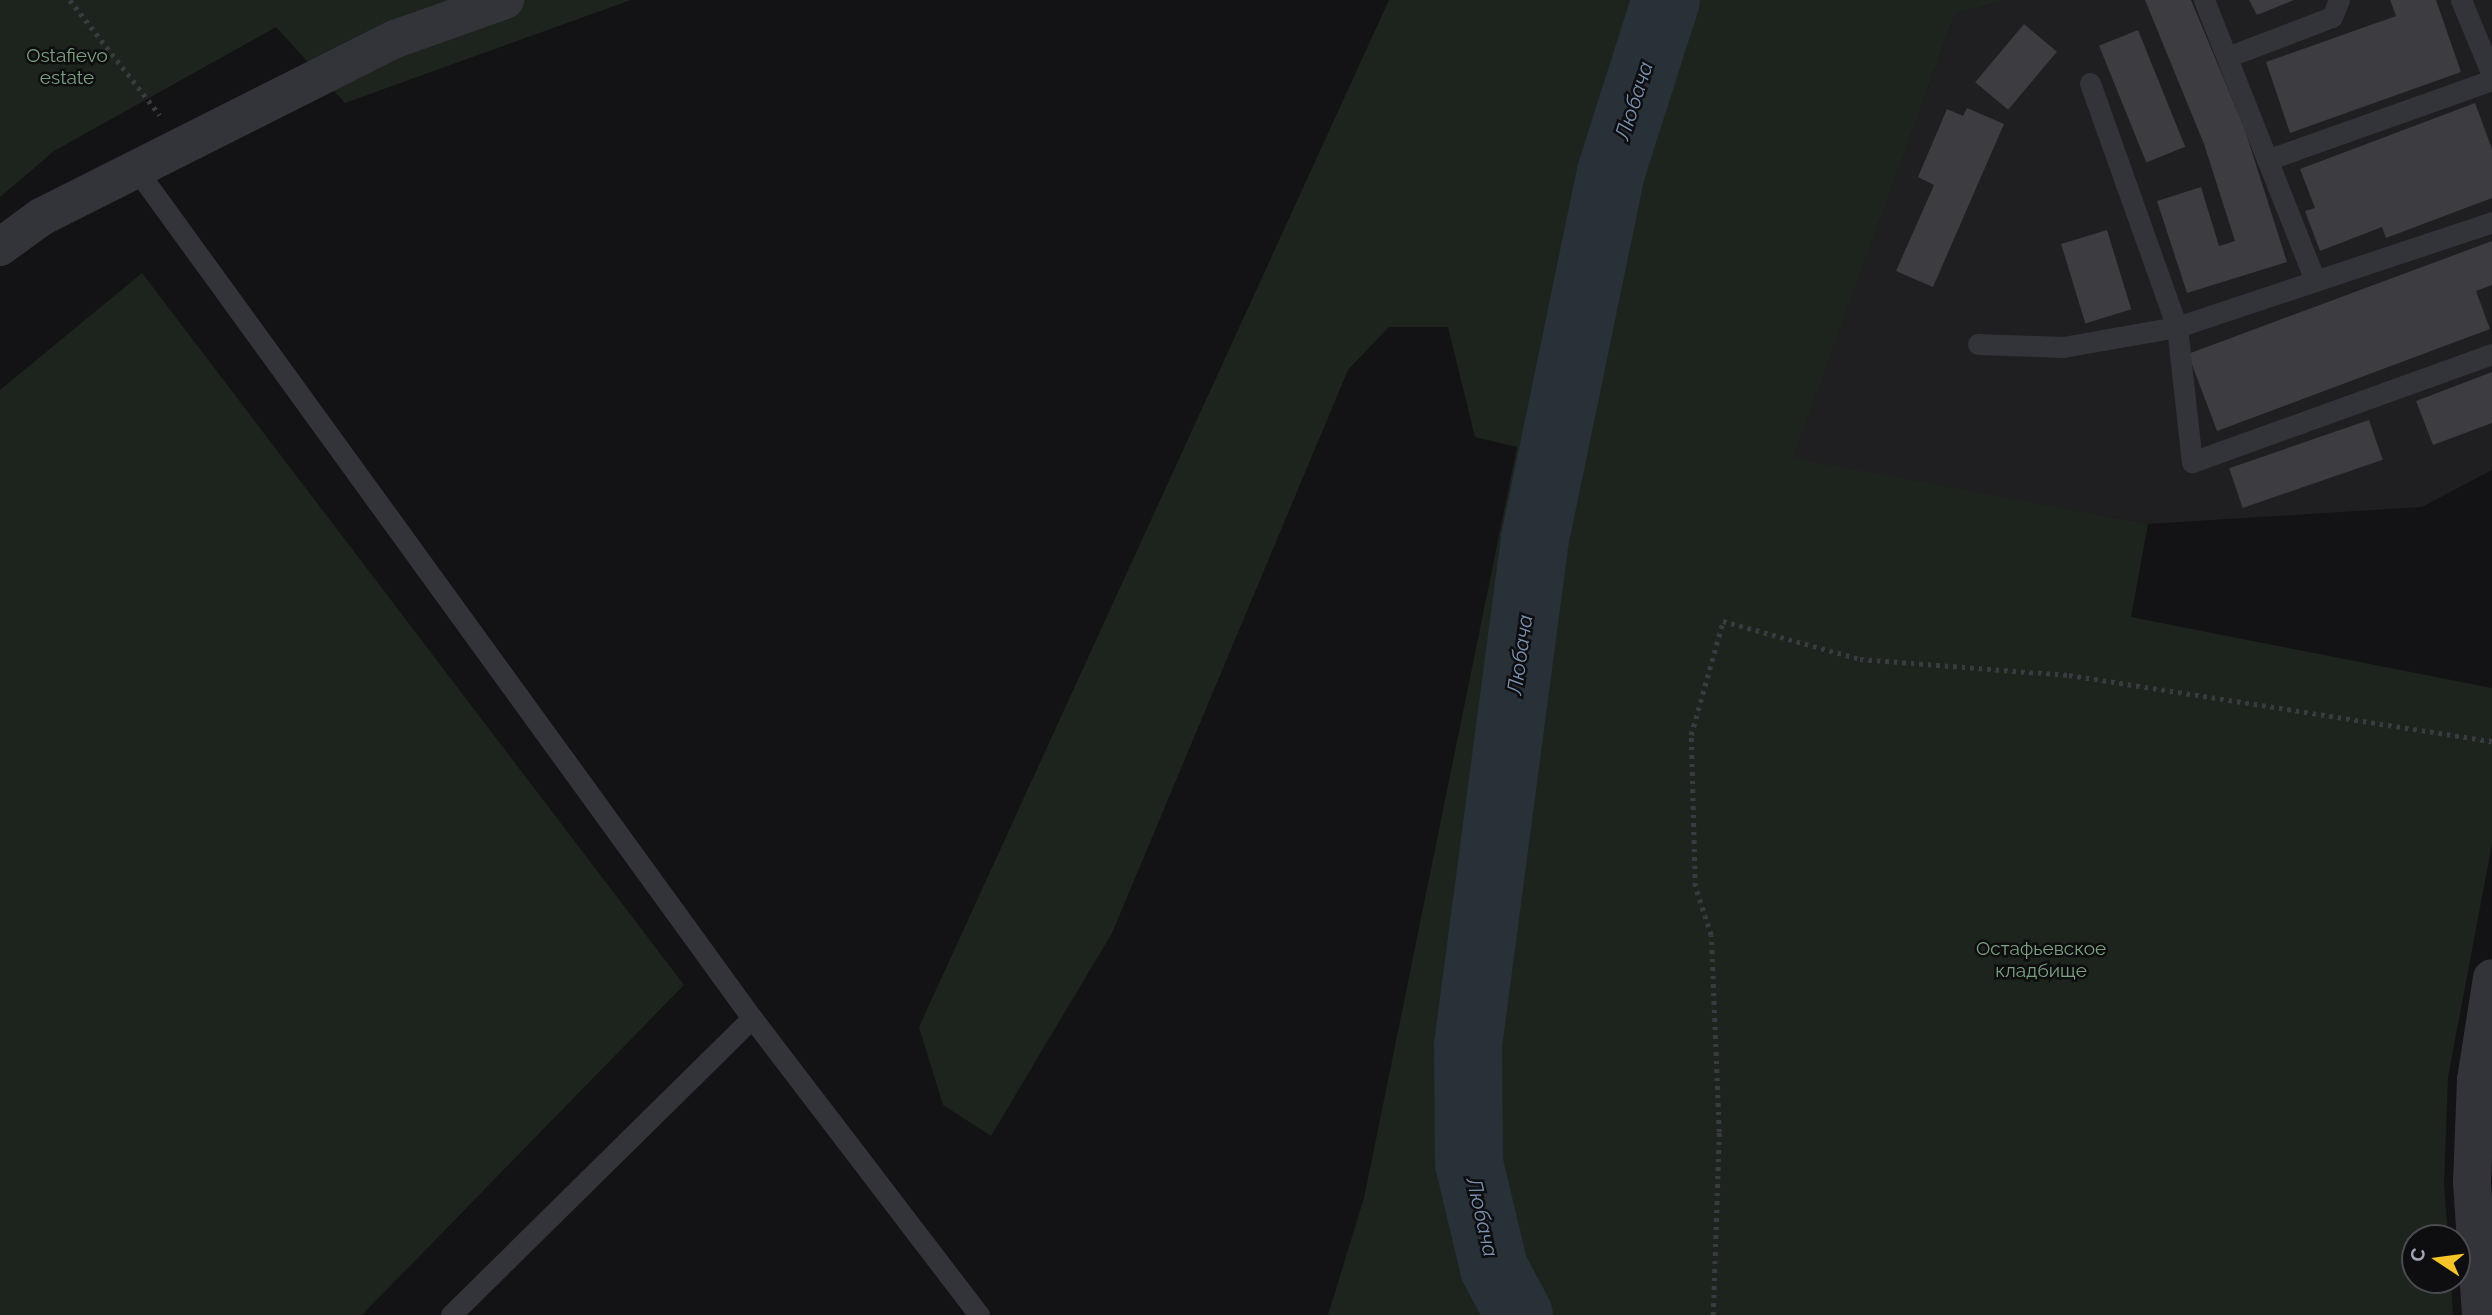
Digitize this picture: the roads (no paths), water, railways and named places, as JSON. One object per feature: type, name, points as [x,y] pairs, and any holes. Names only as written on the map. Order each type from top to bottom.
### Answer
[{"type":"street","points":[[0,247],[41,217],[395,39],[505,0]]},
{"type":"street","points":[[2481,1315],[2472,1184],[2476,1080],[2492,978]]},
{"type":"lane","points":[[2204,0],[2315,281]]},
{"type":"lane","points":[[2227,57],[2332,17],[2339,0]]},
{"type":"lane","points":[[2267,160],[2492,78],[2461,0]]},
{"type":"lane","points":[[2090,83],[2178,327],[2192,462],[2492,354]]},
{"type":"lane","points":[[136,169],[752,1018],[979,1315]]},
{"type":"lane","points":[[1978,344],[2063,347],[2178,327],[2492,222]]},
{"type":"lane","points":[[452,1315],[752,1018]]},
{"type":"waterway","name":"Любача","points":[[1519,1315],[1494,1268],[1469,1163],[1468,1045],[1535,539],[1611,172],[1666,0]]},
{"type":"park label","name":"Ostafievo estate","points":[[67,67]]},
{"type":"park label","name":"Остафьевское кладбище","points":[[2041,960]]}]
